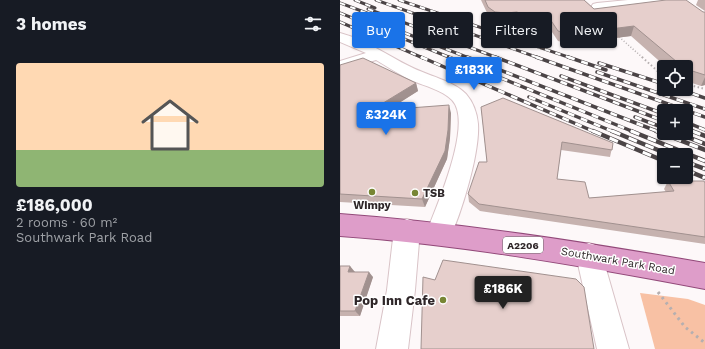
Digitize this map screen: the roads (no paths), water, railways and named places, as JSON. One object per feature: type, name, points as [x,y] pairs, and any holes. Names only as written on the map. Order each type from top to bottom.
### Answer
[{"type":"main road","name":"Southwark Park Road","points":[[340,225],[439,234],[589,255],[705,276]]},
{"type":"street","points":[[597,8],[660,0]]},
{"type":"street","points":[[340,37],[370,49],[377,55],[412,74],[452,92],[459,97],[467,108],[468,137],[460,172],[439,234]]},
{"type":"street","points":[[340,66],[377,55]]},
{"type":"street","points":[[392,349],[401,290],[407,230]]},
{"type":"street","points":[[589,255],[613,349]]},
{"type":"railway","points":[[355,0],[375,8]]},
{"type":"railway","points":[[376,0],[539,58]]},
{"type":"railway","points":[[399,0],[571,58]]},
{"type":"railway","points":[[340,3],[364,12]]},
{"type":"railway","points":[[368,9],[498,58]]},
{"type":"railway","points":[[340,13],[451,58]]},
{"type":"railway","points":[[340,22],[423,58]]},
{"type":"railway","points":[[405,33],[469,58]]},
{"type":"railway","points":[[421,57],[595,132]]},
{"type":"railway","points":[[449,57],[634,132]]},
{"type":"railway","points":[[467,57],[657,131]]},
{"type":"railway","points":[[495,57],[657,118]]},
{"type":"railway","points":[[536,57],[705,117]]},
{"type":"railway","points":[[568,57],[606,70]]},
{"type":"railway","points":[[599,63],[657,82]]},
{"type":"railway","points":[[597,72],[705,109]]},
{"type":"railway","points":[[561,76],[657,111]]},
{"type":"railway","points":[[693,94],[705,98]]},
{"type":"railway","points":[[529,97],[614,132]]},
{"type":"railway","points":[[635,117],[657,125]]},
{"type":"railway","points":[[693,125],[705,130]]},
{"type":"railway","points":[[593,131],[657,158]]},
{"type":"railway","points":[[612,131],[657,150]]},
{"type":"railway","points":[[631,131],[705,161]]},
{"type":"railway","points":[[656,131],[705,150]]},
{"type":"railway","points":[[693,131],[705,136]]},
{"type":"railway","points":[[693,139],[705,144]]},
{"type":"railway","points":[[693,165],[705,169]]},
{"type":"railway","points":[[693,173],[705,178]]},
{"type":"place","name":"Wimpy","points":[[372,192]]},
{"type":"place","name":"TSB","points":[[415,193]]},
{"type":"place","name":"Pop Inn Cafe","points":[[443,300]]}]
